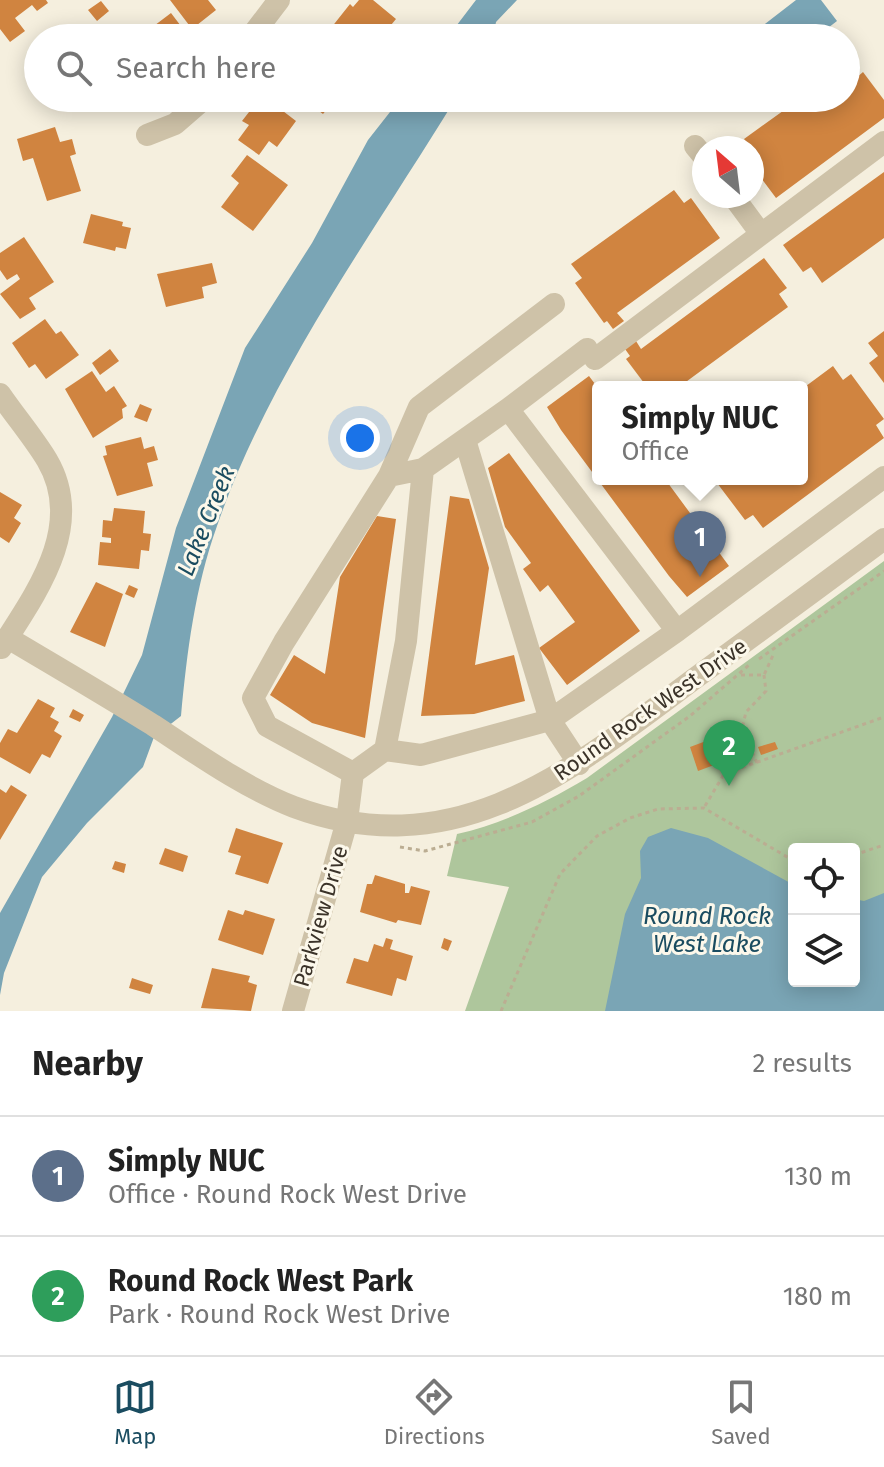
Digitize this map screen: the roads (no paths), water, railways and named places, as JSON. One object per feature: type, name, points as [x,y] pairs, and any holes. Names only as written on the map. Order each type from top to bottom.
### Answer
[{"type":"street","points":[[261,24],[279,0]]},
{"type":"street","points":[[147,135],[175,124],[189,112]]},
{"type":"street","points":[[389,476],[423,469],[761,234],[884,142]]},
{"type":"street","points":[[742,208],[761,234]]},
{"type":"street","points":[[423,469],[406,641],[385,750],[353,773],[267,726],[253,698],[284,642],[389,476],[419,407],[554,304]]},
{"type":"street","points":[[0,394],[48,462],[62,503],[61,536],[56,551],[4,644]]},
{"type":"street","points":[[508,409],[677,631]]},
{"type":"street","points":[[465,440],[550,720],[579,764]]},
{"type":"street","points":[[385,750],[421,755],[550,720],[677,631],[884,477]]},
{"type":"street","name":"Round Rock West Drive","points":[[4,644],[103,694],[189,749],[292,806],[347,821],[423,823],[473,813],[517,798],[579,764],[884,539]]},
{"type":"street","name":"Parkview Drive","points":[[293,1011],[347,821],[353,773]]},
{"type":"water","points":[[476,0],[517,0],[496,24],[458,24]]},
{"type":"water","points":[[796,0],[821,0],[837,21],[833,24],[765,24]]},
{"type":"water","name":"Lake Creek","points":[[390,112],[447,112],[325,306],[265,415],[239,470],[203,572],[189,644],[181,716],[154,737],[143,767],[87,823],[42,877],[4,973],[0,995],[0,913],[112,717],[142,655],[176,528],[245,348],[312,243],[368,140]]},
{"type":"water","name":"Round Rock West Lake","points":[[671,828],[708,838],[788,882],[788,987],[860,987],[860,900],[884,893],[884,1011],[605,1011],[625,914],[641,878],[640,851],[648,837]]},
{"type":"place","name":"Simply NUC","points":[[700,577]]},
{"type":"place","name":"Round Rock West Park","points":[[729,786]]}]
